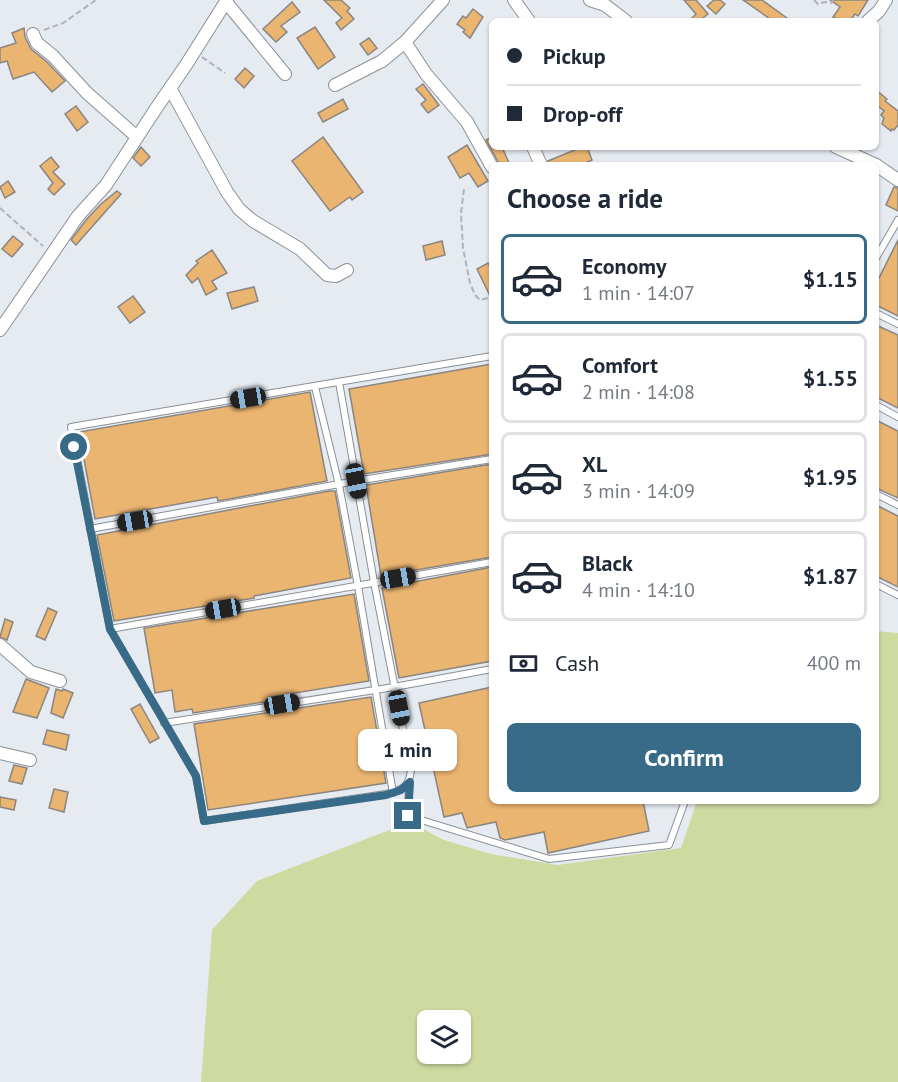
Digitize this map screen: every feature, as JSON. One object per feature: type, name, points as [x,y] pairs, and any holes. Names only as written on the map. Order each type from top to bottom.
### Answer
[{"type":"street","points":[[335,85],[382,61],[405,42],[443,0]]},
{"type":"street","points":[[514,0],[527,18]]},
{"type":"street","points":[[590,0],[605,5],[622,18]]},
{"type":"street","points":[[871,18],[886,0]]},
{"type":"street","points":[[0,330],[78,216],[105,185],[195,52],[226,1],[285,74]]},
{"type":"street","points":[[33,34],[37,43],[53,56],[87,93],[136,137]]},
{"type":"street","points":[[405,42],[426,74],[467,122],[489,162]]},
{"type":"street","points":[[170,88],[223,184],[239,208],[253,221],[300,249],[327,275],[336,276],[347,270]]},
{"type":"street","points":[[843,150],[869,162]]},
{"type":"street","points":[[879,167],[898,180]]},
{"type":"street","points":[[0,645],[31,672],[60,681]]},
{"type":"street","points":[[0,753],[30,760]]},
{"type":"lane","points":[[879,253],[898,220]]},
{"type":"lane","points":[[879,314],[898,324]]},
{"type":"lane","points":[[410,782],[401,790],[393,793],[204,821],[196,776],[110,629],[71,427],[489,357]]},
{"type":"lane","points":[[339,382],[374,582],[411,770],[408,816],[549,859],[669,845],[684,804]]},
{"type":"lane","points":[[315,387],[339,485],[393,793]]},
{"type":"lane","points":[[879,407],[898,417]]},
{"type":"lane","points":[[90,529],[489,459]]},
{"type":"lane","points":[[879,496],[898,505]]},
{"type":"lane","points":[[110,629],[489,563]]},
{"type":"lane","points":[[879,586],[898,595]]},
{"type":"lane","points":[[164,723],[394,687],[489,670]]},
{"type":"path","points":[[33,34],[63,23],[96,0]]},
{"type":"path","points":[[814,0],[818,4],[831,3],[833,0]]},
{"type":"path","points":[[195,52],[225,73]]},
{"type":"path","points":[[464,189],[461,236],[470,283],[480,300],[489,299]]},
{"type":"path","points":[[0,208],[52,254]]},
{"type":"green space","points":[[879,631],[898,633],[898,1082],[201,1082],[212,930],[257,881],[410,822],[444,840],[491,854],[557,865],[681,848],[696,804],[879,804]]},
{"type":"building","points":[[324,0],[341,0],[350,8],[347,11],[354,19],[341,30],[336,23],[342,18]]},
{"type":"building","points":[[684,0],[696,0],[708,14],[703,18],[692,18],[696,14]]},
{"type":"building","points":[[714,0],[720,0],[725,4],[716,14],[707,6]]},
{"type":"building","points":[[743,0],[762,0],[787,18],[769,18]]},
{"type":"building","points":[[830,0],[868,0],[858,16],[855,14],[852,18],[833,17],[840,7]]},
{"type":"building","points":[[292,2],[300,12],[281,26],[287,32],[276,42],[263,29]]},
{"type":"building","points":[[473,9],[483,17],[470,38],[457,24]]},
{"type":"building","points":[[315,27],[335,57],[318,69],[297,38]]},
{"type":"building","points":[[24,28],[25,37],[31,49],[65,81],[52,92],[34,72],[13,79],[7,61],[0,63],[0,48],[16,43],[12,33]]},
{"type":"building","points":[[369,38],[377,48],[368,55],[360,44]]},
{"type":"building","points":[[245,68],[254,76],[244,88],[235,79]]},
{"type":"building","points":[[423,84],[439,105],[428,113],[421,104],[426,100],[416,89]]},
{"type":"building","points":[[879,92],[887,99],[885,101],[898,111],[898,125],[894,130],[891,131],[882,124],[884,118],[881,115],[884,111],[879,107]]},
{"type":"building","points":[[343,99],[348,109],[323,122],[318,113]]},
{"type":"building","points":[[76,106],[88,122],[77,131],[65,114]]},
{"type":"building","points":[[323,137],[363,192],[352,200],[350,197],[330,211],[292,161]]},
{"type":"building","points":[[467,145],[488,181],[478,187],[469,173],[460,178],[448,157]]},
{"type":"building","points":[[141,147],[150,157],[141,166],[133,158]]},
{"type":"building","points":[[492,150],[503,150],[509,162],[498,162]]},
{"type":"building","points":[[575,150],[588,150],[592,160],[588,162],[548,161]]},
{"type":"building","points":[[51,157],[59,167],[53,172],[65,184],[54,195],[48,189],[53,183],[40,166]]},
{"type":"building","points":[[8,181],[15,192],[5,198],[0,187]]},
{"type":"building","points":[[894,187],[898,188],[898,211],[886,205]]},
{"type":"building","points":[[117,191],[121,194],[76,245],[71,240],[86,220]]},
{"type":"building","points":[[13,236],[23,244],[12,257],[2,249]]},
{"type":"building","points":[[898,240],[898,316],[879,306],[879,278]]},
{"type":"building","points":[[442,241],[445,255],[426,260],[423,246]]},
{"type":"building","points":[[212,250],[227,273],[212,281],[217,289],[206,295],[198,278],[192,283],[186,275],[198,263],[196,261]]},
{"type":"building","points":[[488,263],[489,265],[489,294],[477,269]]},
{"type":"building","points":[[254,287],[258,301],[232,309],[227,293]]},
{"type":"building","points":[[133,296],[145,312],[130,323],[118,307]]},
{"type":"building","points":[[879,326],[898,335],[898,408],[879,398]]},
{"type":"building","points":[[489,365],[489,454],[364,474],[349,389]]},
{"type":"building","points":[[310,392],[327,481],[218,501],[217,497],[95,519],[79,432]]},
{"type":"building","points":[[879,422],[898,431],[898,498],[879,489]]},
{"type":"building","points":[[489,464],[489,558],[381,576],[366,485]]},
{"type":"building","points":[[335,491],[351,578],[254,596],[254,598],[114,621],[97,535]]},
{"type":"building","points":[[879,506],[898,516],[898,587],[879,578]]},
{"type":"building","points":[[489,568],[489,662],[399,678],[382,588]]},
{"type":"building","points":[[354,594],[369,681],[270,697],[271,701],[193,713],[192,709],[175,712],[172,690],[155,693],[144,628]]},
{"type":"building","points":[[48,608],[57,612],[45,640],[36,636]]},
{"type":"building","points":[[5,619],[13,622],[7,640],[0,637]]},
{"type":"building","points":[[26,679],[49,688],[37,718],[13,712]]},
{"type":"building","points":[[489,688],[489,804],[644,804],[649,831],[548,853],[544,832],[505,840],[500,838],[496,822],[467,828],[462,813],[444,817],[419,703]]},
{"type":"building","points":[[56,689],[73,693],[63,718],[51,713]]},
{"type":"building","points":[[371,697],[386,783],[208,810],[194,724]]},
{"type":"building","points":[[140,704],[159,738],[150,743],[131,709]]},
{"type":"building","points":[[47,730],[69,735],[66,750],[43,744]]},
{"type":"building","points":[[14,765],[27,768],[22,784],[9,781]]},
{"type":"building","points":[[54,789],[68,792],[64,812],[49,808]]},
{"type":"building","points":[[0,797],[16,800],[14,810],[0,807]]},
{"type":"route","points":[[74,447],[110,629],[196,776],[204,821],[386,795],[401,790],[410,782],[408,816]]}]
